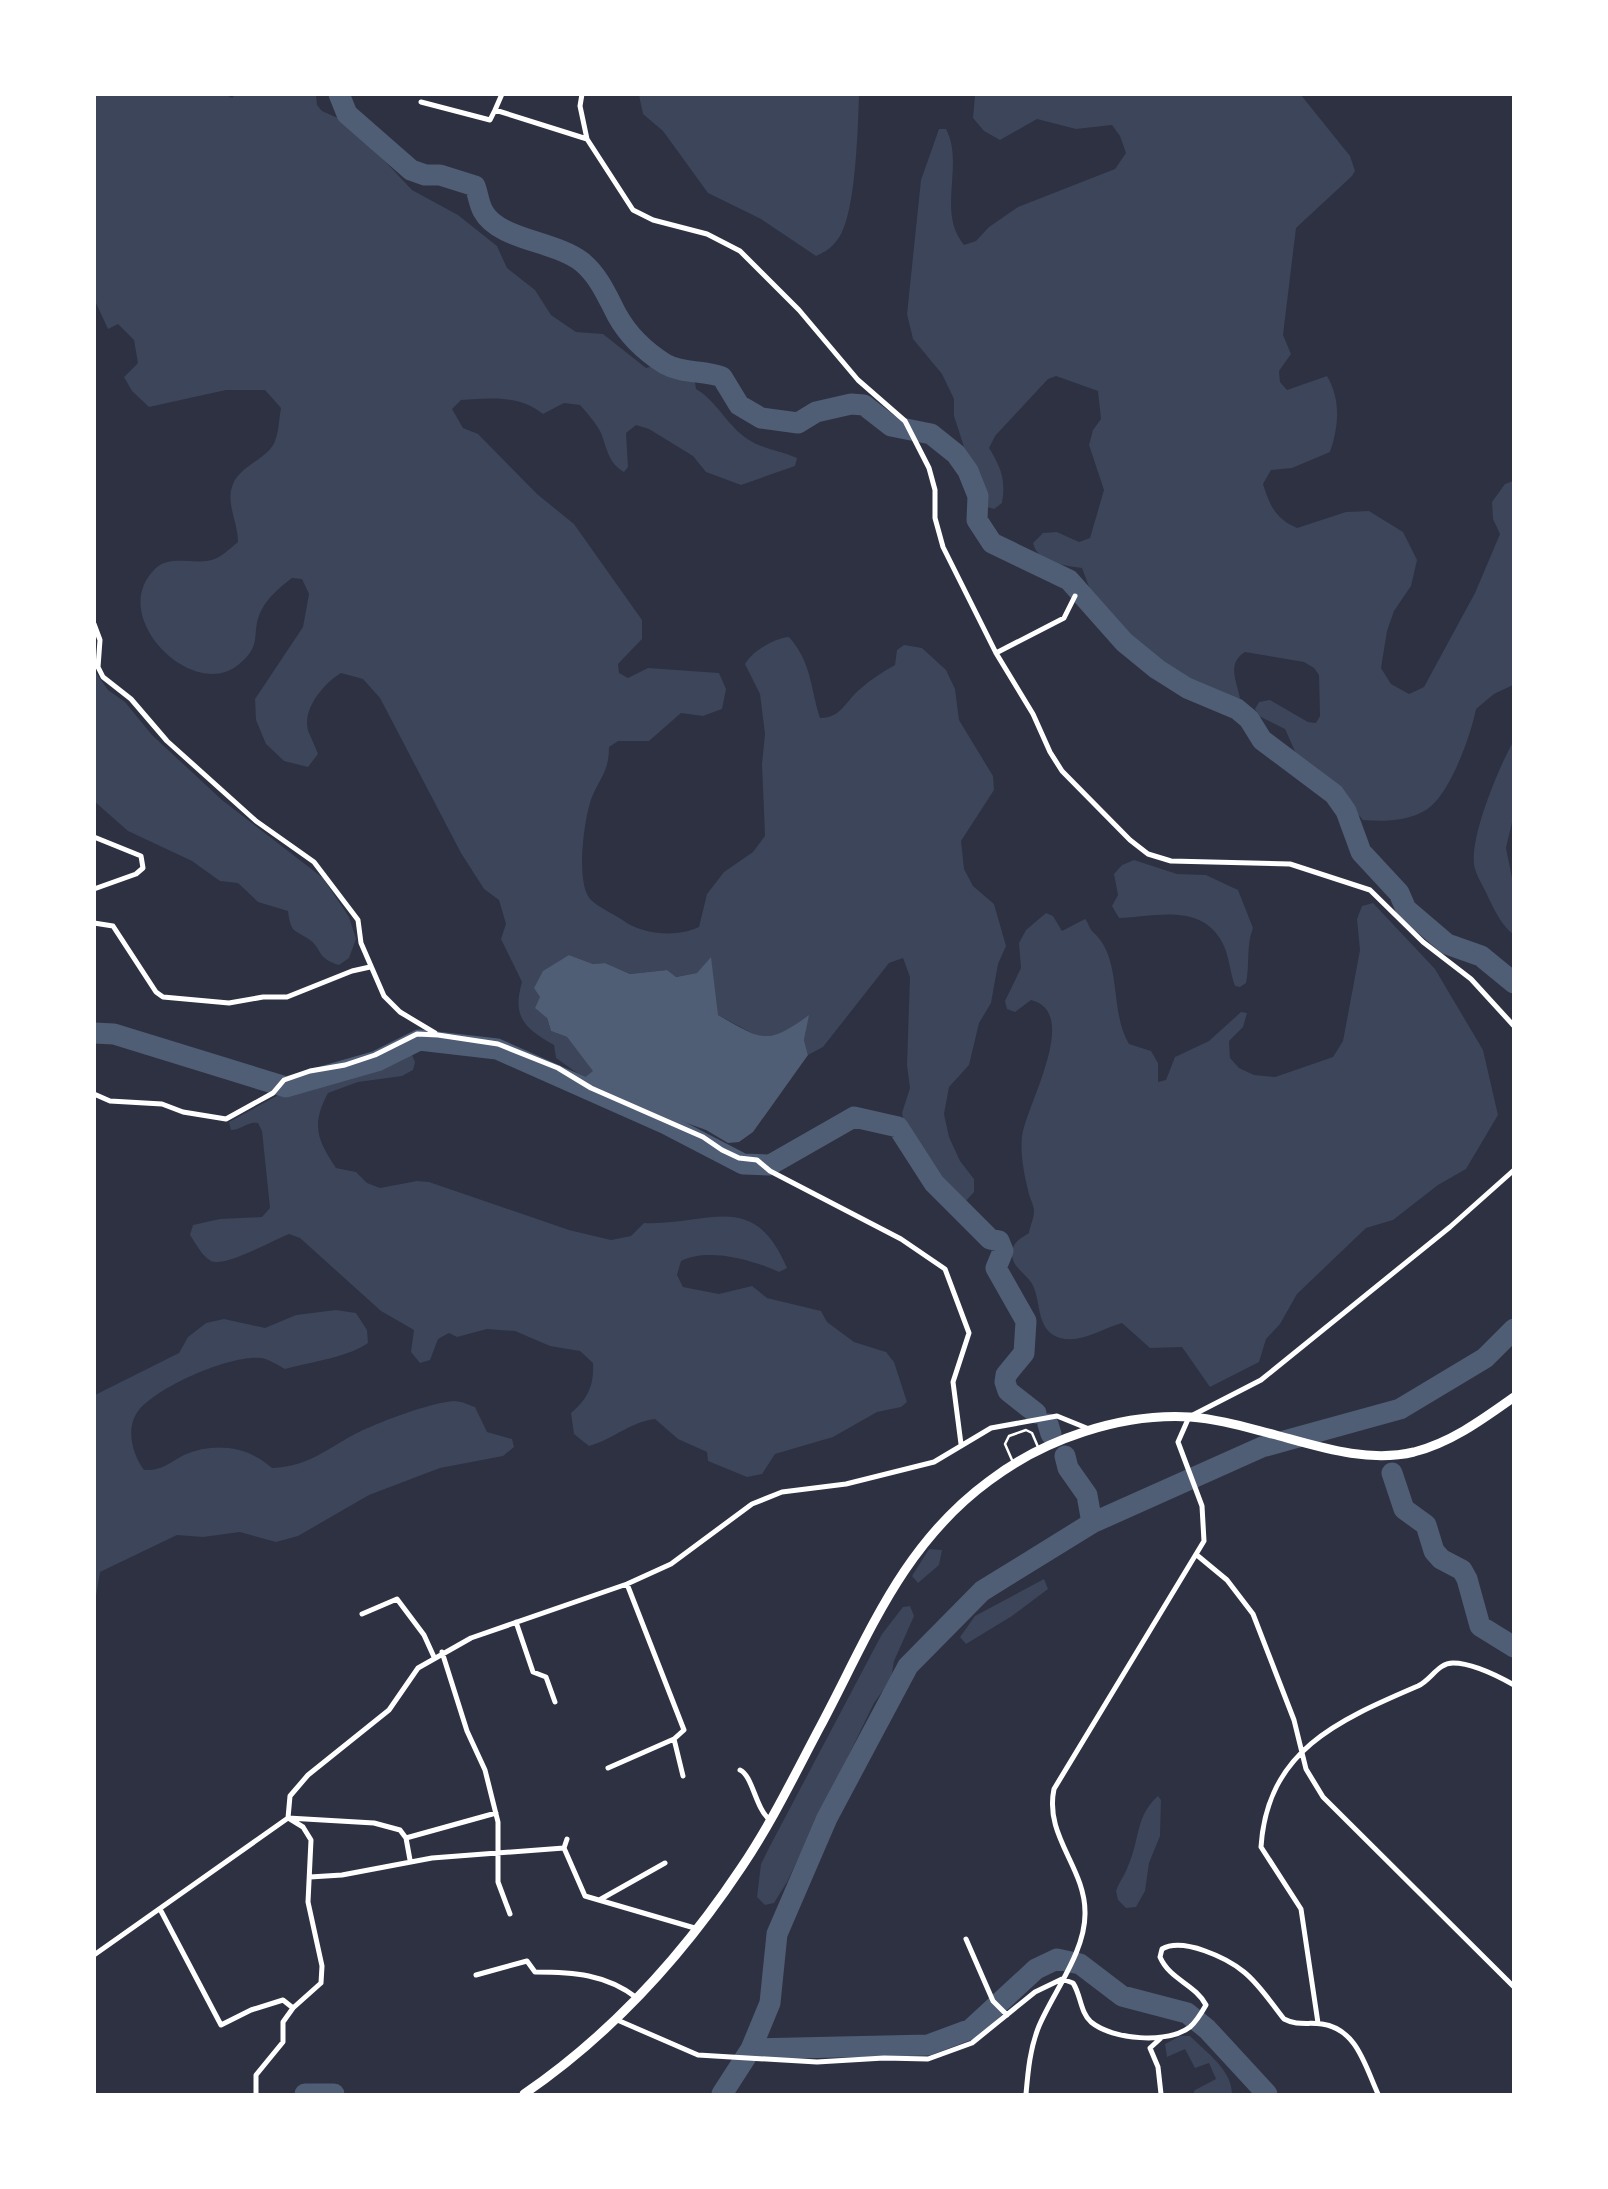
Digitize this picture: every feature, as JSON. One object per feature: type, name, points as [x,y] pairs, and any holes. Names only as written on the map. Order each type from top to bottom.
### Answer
[{"type":"highway","points":[[524,2095],[615,2019],[698,1928],[743,1866],[770,1820],[895,1580],[931,1532],[992,1478],[1039,1450],[1091,1429],[1139,1419],[1189,1417],[1250,1428],[1330,1450],[1378,1455],[1413,1452],[1472,1427],[1514,1397]]},
{"type":"street","points":[[421,102],[479,120],[490,120],[502,94]]},
{"type":"street","points":[[582,94],[582,115],[587,139],[633,210],[653,220],[707,234],[740,251],[799,310],[858,380],[905,421],[929,468],[935,490],[935,518],[943,547],[996,653],[1033,714],[1062,771],[1130,841],[1148,854],[1171,860],[1290,864],[1370,890],[1423,942],[1471,979],[1514,1026]]},
{"type":"street","points":[[495,110],[587,139]]},
{"type":"street","points":[[996,653],[1064,618],[1075,596]]},
{"type":"street","points":[[94,624],[100,640],[98,667],[103,677],[131,699],[167,741],[262,825],[314,862],[358,920],[370,967],[391,1005],[438,1035]]},
{"type":"street","points":[[94,837],[141,856],[144,862],[143,868],[136,874],[94,889]]},
{"type":"street","points":[[94,923],[113,926],[156,992],[163,997],[229,1003],[262,997],[288,997],[352,971],[370,967]]},
{"type":"street","points":[[94,1094],[110,1101],[162,1104],[183,1112],[226,1119],[274,1093],[284,1080],[375,1055],[416,1034],[498,1044],[558,1068],[591,1088],[703,1138],[739,1158],[757,1160],[770,1171],[901,1239],[945,1269],[969,1333],[953,1382],[961,1444]]},
{"type":"street","points":[[1026,2095],[1033,2042],[1076,1947],[1084,1923],[1084,1901],[1052,1817],[1054,1789],[1068,1762],[1198,1556],[1204,1541],[1202,1506],[1178,1442],[1189,1417],[1261,1380],[1450,1227],[1514,1170]]},
{"type":"street","points":[[288,1818],[290,1796],[308,1774],[389,1710],[418,1668],[442,1652],[516,1622],[627,1584],[671,1564],[751,1504],[782,1492],[846,1484],[934,1462],[991,1428],[1057,1416],[1091,1429]]},
{"type":"street","points":[[1198,1556],[1227,1580],[1253,1614],[1294,1720],[1306,1769],[1323,1797],[1514,1987]]},
{"type":"street","points":[[607,1768],[674,1739],[684,1730],[627,1584]]},
{"type":"street","points":[[362,1614],[397,1599],[424,1635],[434,1657]]},
{"type":"street","points":[[516,1622],[533,1672],[546,1677],[555,1702]]},
{"type":"street","points":[[442,1652],[467,1731],[485,1770],[496,1813],[498,1882],[510,1914]]},
{"type":"street","points":[[1318,2023],[1301,1909],[1261,1847],[1269,1801],[1282,1773],[1311,1740],[1383,1700],[1429,1680],[1445,1665],[1454,1663],[1473,1668],[1514,1685]]},
{"type":"street","points":[[674,1739],[683,1776]]},
{"type":"street","points":[[740,1770],[748,1776],[754,1797],[770,1820]]},
{"type":"street","points":[[406,1838],[496,1813]]},
{"type":"street","points":[[255,2092],[256,2075],[283,2042],[283,2022],[293,2008],[321,1983],[322,1966],[308,1902],[311,1839],[303,1826],[288,1818]]},
{"type":"street","points":[[94,1955],[160,1911],[288,1818],[374,1823],[400,1830],[406,1838],[410,1860]]},
{"type":"street","points":[[567,1839],[564,1848],[585,1896],[698,1928]]},
{"type":"street","points":[[310,1877],[388,1868],[410,1860],[564,1848]]},
{"type":"street","points":[[601,1899],[665,1863]]},
{"type":"street","points":[[160,1911],[221,2025],[251,2010],[283,2000],[293,2008]]},
{"type":"street","points":[[966,1939],[993,2001],[1005,2013]]},
{"type":"street","points":[[615,2019],[698,2055],[756,2060],[928,2059],[972,2043],[1005,2013],[1035,1992],[1062,1979],[1073,1983],[1089,2020],[1100,2028],[1122,2036],[1149,2039],[1192,2025],[1206,2005],[1200,1994],[1180,1982],[1160,1957],[1162,1948],[1178,1943],[1235,1966],[1251,1978],[1284,2019],[1292,2023],[1318,2023],[1338,2027],[1349,2035],[1378,2095]]},
{"type":"street","points":[[476,1975],[514,1962],[527,1961],[536,1972],[586,1974],[620,1985],[636,1998]]},
{"type":"street","points":[[1161,2095],[1158,2067],[1150,2048],[1163,2036]]},
{"type":"lane","points":[[1014,1464],[1005,1444],[1009,1436],[1026,1430],[1032,1433],[1039,1450]]},
{"type":"shaded area","points":[[224,94],[232,98],[236,94],[316,95],[317,105],[322,111],[349,123],[412,190],[458,215],[497,246],[507,268],[535,290],[551,315],[576,332],[603,334],[646,368],[662,364],[675,373],[694,376],[696,389],[710,400],[741,434],[760,446],[797,458],[795,466],[741,485],[706,472],[693,456],[649,429],[636,425],[626,433],[628,467],[624,472],[611,460],[599,429],[580,405],[564,403],[543,414],[514,401],[483,399],[461,400],[452,409],[463,428],[478,434],[537,494],[574,524],[642,620],[642,639],[618,664],[619,673],[628,678],[648,668],[719,673],[726,689],[722,709],[703,716],[681,713],[649,741],[618,741],[609,747],[606,768],[589,807],[582,850],[583,880],[591,900],[627,923],[644,930],[672,933],[691,930],[699,927],[707,894],[724,872],[753,852],[765,836],[762,764],[765,734],[760,694],[745,664],[764,646],[789,637],[797,647],[806,666],[820,718],[838,712],[863,686],[895,665],[897,650],[904,645],[922,648],[946,670],[955,689],[959,720],[993,776],[994,790],[961,841],[964,869],[973,886],[994,904],[1006,946],[998,964],[991,1003],[979,1023],[969,1065],[949,1087],[944,1114],[949,1137],[960,1161],[974,1179],[974,1192],[965,1202],[959,1202],[923,1162],[907,1138],[902,1113],[910,1088],[907,1065],[910,977],[903,958],[889,963],[823,1047],[808,1055],[804,1040],[808,1017],[783,1034],[759,1037],[718,1015],[698,973],[675,977],[667,970],[630,974],[605,963],[593,964],[569,955],[540,997],[551,1031],[567,1037],[594,1071],[584,1078],[556,1058],[554,1045],[535,1033],[523,1020],[519,1004],[522,982],[501,939],[506,924],[499,900],[484,889],[461,853],[380,698],[363,679],[341,673],[315,698],[307,725],[318,754],[308,767],[284,761],[266,744],[256,720],[255,699],[303,627],[309,594],[302,579],[292,578],[270,598],[257,621],[251,652],[238,665],[220,673],[199,672],[179,663],[161,649],[148,630],[141,609],[143,588],[155,569],[172,561],[215,559],[238,542],[230,498],[233,484],[242,472],[272,447],[281,408],[265,390],[226,390],[149,407],[132,391],[124,377],[138,363],[134,340],[118,324],[108,329],[95,301],[94,95]]},
{"type":"shaded area","points":[[639,95],[859,95],[853,188],[850,208],[840,236],[830,248],[816,256],[761,219],[708,193],[663,131],[643,114]]},
{"type":"shaded area","points":[[975,95],[1301,95],[1350,156],[1355,171],[1352,176],[1296,228],[1283,335],[1291,354],[1279,371],[1280,382],[1287,390],[1327,376],[1335,394],[1337,413],[1333,442],[1330,452],[1292,468],[1271,470],[1263,484],[1274,510],[1283,520],[1297,528],[1346,512],[1369,511],[1403,532],[1417,560],[1411,586],[1394,611],[1387,631],[1381,668],[1391,684],[1409,694],[1424,687],[1475,593],[1500,534],[1493,519],[1492,502],[1505,484],[1513,481],[1513,685],[1494,694],[1476,709],[1451,778],[1443,792],[1426,810],[1396,820],[1363,820],[1337,790],[1298,758],[1285,729],[1259,716],[1255,709],[1259,702],[1270,700],[1308,722],[1316,723],[1320,716],[1319,675],[1314,668],[1304,662],[1245,652],[1239,656],[1234,667],[1240,698],[1235,700],[1200,687],[1163,667],[1130,641],[1091,592],[1082,568],[1053,562],[1036,550],[1033,543],[1043,533],[1057,532],[1079,542],[1090,538],[1104,490],[1089,445],[1093,430],[1101,419],[1098,391],[1056,376],[1048,379],[995,436],[989,448],[999,468],[1003,487],[1002,503],[994,509],[987,507],[976,469],[964,447],[954,416],[954,399],[942,374],[913,339],[907,314],[921,180],[939,129],[946,129],[951,143],[952,218],[964,245],[976,241],[989,227],[1018,207],[1115,169],[1126,153],[1120,136],[1112,125],[1076,129],[1037,119],[1000,140],[984,131],[973,118]]},
{"type":"shaded area","points":[[94,670],[108,690],[125,702],[152,735],[222,800],[323,878],[349,917],[356,939],[349,958],[339,965],[327,960],[310,940],[294,930],[288,911],[258,902],[238,883],[220,881],[192,861],[128,831],[95,802]]},
{"type":"shaded area","points":[[1513,742],[1513,818],[1506,848],[1513,883],[1513,934],[1502,923],[1476,873],[1474,857],[1486,805]]},
{"type":"shaded area","points":[[1134,860],[1177,874],[1206,875],[1238,890],[1253,928],[1246,983],[1240,987],[1235,986],[1223,944],[1203,922],[1177,915],[1119,918],[1112,906],[1118,895],[1114,874],[1122,865]]},
{"type":"shaded area","points":[[1373,903],[1435,969],[1483,1050],[1498,1115],[1466,1169],[1438,1185],[1393,1220],[1366,1228],[1297,1294],[1280,1324],[1266,1339],[1259,1362],[1210,1387],[1182,1347],[1150,1348],[1122,1323],[1076,1339],[1053,1335],[1047,1330],[1041,1317],[1034,1288],[1012,1258],[1016,1243],[1029,1233],[1033,1216],[1034,1209],[1023,1163],[1022,1136],[1047,1061],[1051,1040],[1051,1022],[1045,1008],[1031,1000],[1015,1012],[1007,1009],[1005,1001],[1021,968],[1019,943],[1026,930],[1046,913],[1053,916],[1062,931],[1085,919],[1108,956],[1123,1031],[1129,1044],[1151,1051],[1158,1063],[1158,1082],[1166,1080],[1175,1057],[1209,1041],[1241,1012],[1247,1013],[1243,1027],[1229,1041],[1230,1058],[1239,1068],[1254,1075],[1275,1077],[1333,1057],[1343,1041],[1360,950],[1357,919],[1362,906]]},
{"type":"shaded area","points":[[569,955],[593,964],[605,963],[630,974],[667,970],[676,977],[697,973],[711,957],[718,1015],[744,1030],[764,1036],[783,1032],[809,1015],[804,1040],[808,1055],[753,1132],[739,1142],[728,1143],[706,1130],[628,1102],[584,1078],[593,1071],[567,1037],[551,1031],[547,1018],[535,1008],[540,997],[534,988],[543,971]]},
{"type":"shaded area","points":[[410,1050],[415,1062],[413,1070],[402,1076],[358,1082],[328,1093],[319,1114],[318,1132],[324,1149],[336,1168],[356,1172],[367,1183],[380,1188],[417,1181],[429,1182],[569,1230],[611,1240],[631,1236],[644,1223],[667,1223],[709,1217],[744,1219],[759,1228],[774,1243],[787,1268],[779,1272],[757,1263],[730,1257],[692,1257],[681,1261],[677,1275],[683,1287],[719,1294],[752,1286],[767,1298],[821,1311],[827,1322],[854,1342],[886,1352],[894,1362],[907,1402],[901,1407],[877,1412],[833,1437],[775,1454],[762,1474],[747,1477],[708,1461],[707,1452],[678,1439],[655,1419],[589,1446],[574,1434],[571,1413],[586,1397],[591,1385],[593,1363],[580,1351],[550,1346],[515,1331],[487,1329],[457,1337],[449,1333],[438,1339],[430,1360],[420,1363],[411,1352],[414,1330],[381,1311],[300,1238],[289,1234],[227,1261],[211,1261],[205,1256],[190,1235],[193,1225],[220,1219],[262,1217],[270,1208],[262,1131],[258,1123],[231,1130],[229,1122],[282,1093],[298,1092],[323,1080],[374,1065]]},
{"type":"shaded area","points":[[336,1310],[356,1313],[367,1330],[368,1343],[340,1356],[285,1369],[261,1358],[232,1361],[178,1382],[149,1401],[139,1410],[131,1432],[133,1448],[144,1470],[161,1468],[184,1455],[207,1448],[242,1451],[272,1468],[298,1464],[382,1422],[420,1408],[454,1401],[475,1407],[487,1432],[512,1439],[514,1447],[503,1456],[440,1468],[369,1495],[298,1536],[276,1542],[240,1532],[203,1537],[177,1535],[100,1572],[95,1602],[95,1395],[179,1353],[188,1337],[206,1323],[224,1319],[265,1328],[296,1315]]},
{"type":"shaded area","points":[[929,1549],[942,1550],[939,1565],[918,1583],[912,1576]]},
{"type":"shaded area","points":[[1044,1579],[1048,1589],[1012,1616],[966,1644],[960,1637],[975,1616]]},
{"type":"shaded area","points":[[910,1606],[914,1616],[894,1661],[891,1679],[874,1703],[787,1882],[774,1903],[765,1905],[757,1897],[761,1864],[882,1634],[903,1607]]},
{"type":"shaded area","points":[[1158,1796],[1161,1800],[1160,1836],[1149,1863],[1145,1891],[1136,1907],[1126,1908],[1118,1900],[1116,1891],[1132,1856],[1145,1812]]},
{"type":"shaded area","points":[[1180,2036],[1190,2036],[1217,2062],[1228,2077],[1232,2094],[1193,2094],[1195,2090],[1216,2079],[1209,2063],[1195,2068],[1185,2049],[1167,2057],[1165,2044]]},
{"type":"waterway","points":[[339,94],[347,114],[411,170],[425,175],[440,175],[475,186],[480,205],[490,221],[514,234],[558,249],[582,262],[598,280],[626,329],[644,348],[665,364],[722,377],[739,405],[761,418],[798,423],[816,412],[851,404],[864,405],[891,426],[931,434],[956,454],[968,471],[978,496],[977,520],[992,543],[1069,580],[1124,642],[1157,669],[1187,688],[1237,709],[1249,719],[1262,740],[1334,794],[1346,811],[1361,852],[1399,893],[1406,909],[1447,944],[1481,956],[1514,983]]},
{"type":"waterway","points":[[94,1033],[114,1034],[286,1087],[377,1061],[419,1040],[497,1049],[666,1124],[743,1164],[770,1165],[854,1117],[898,1127],[934,1183],[990,1239],[999,1241],[1003,1251],[996,1268],[1026,1321],[1024,1353],[1006,1375],[1005,1382],[1008,1391],[1036,1413]]},
{"type":"waterway","points":[[722,2094],[751,2049],[770,2003],[777,1934],[827,1818],[908,1666],[982,1591],[1092,1523],[1262,1447],[1400,1409],[1485,1358],[1514,1329]]},
{"type":"waterway","points":[[1048,1424],[1051,1434]]},
{"type":"waterway","points":[[1065,1456],[1068,1468],[1087,1495],[1092,1523]]},
{"type":"waterway","points":[[1392,1473],[1404,1509],[1426,1525],[1434,1551],[1441,1559],[1462,1570],[1480,1626],[1514,1647]]},
{"type":"waterway","points":[[751,2049],[928,2045],[971,2029],[1036,1969],[1057,1959],[1080,1964],[1122,1996],[1187,2013],[1207,2029],[1267,2094]]},
{"type":"waterway","points":[[305,2094],[334,2094]]}]
